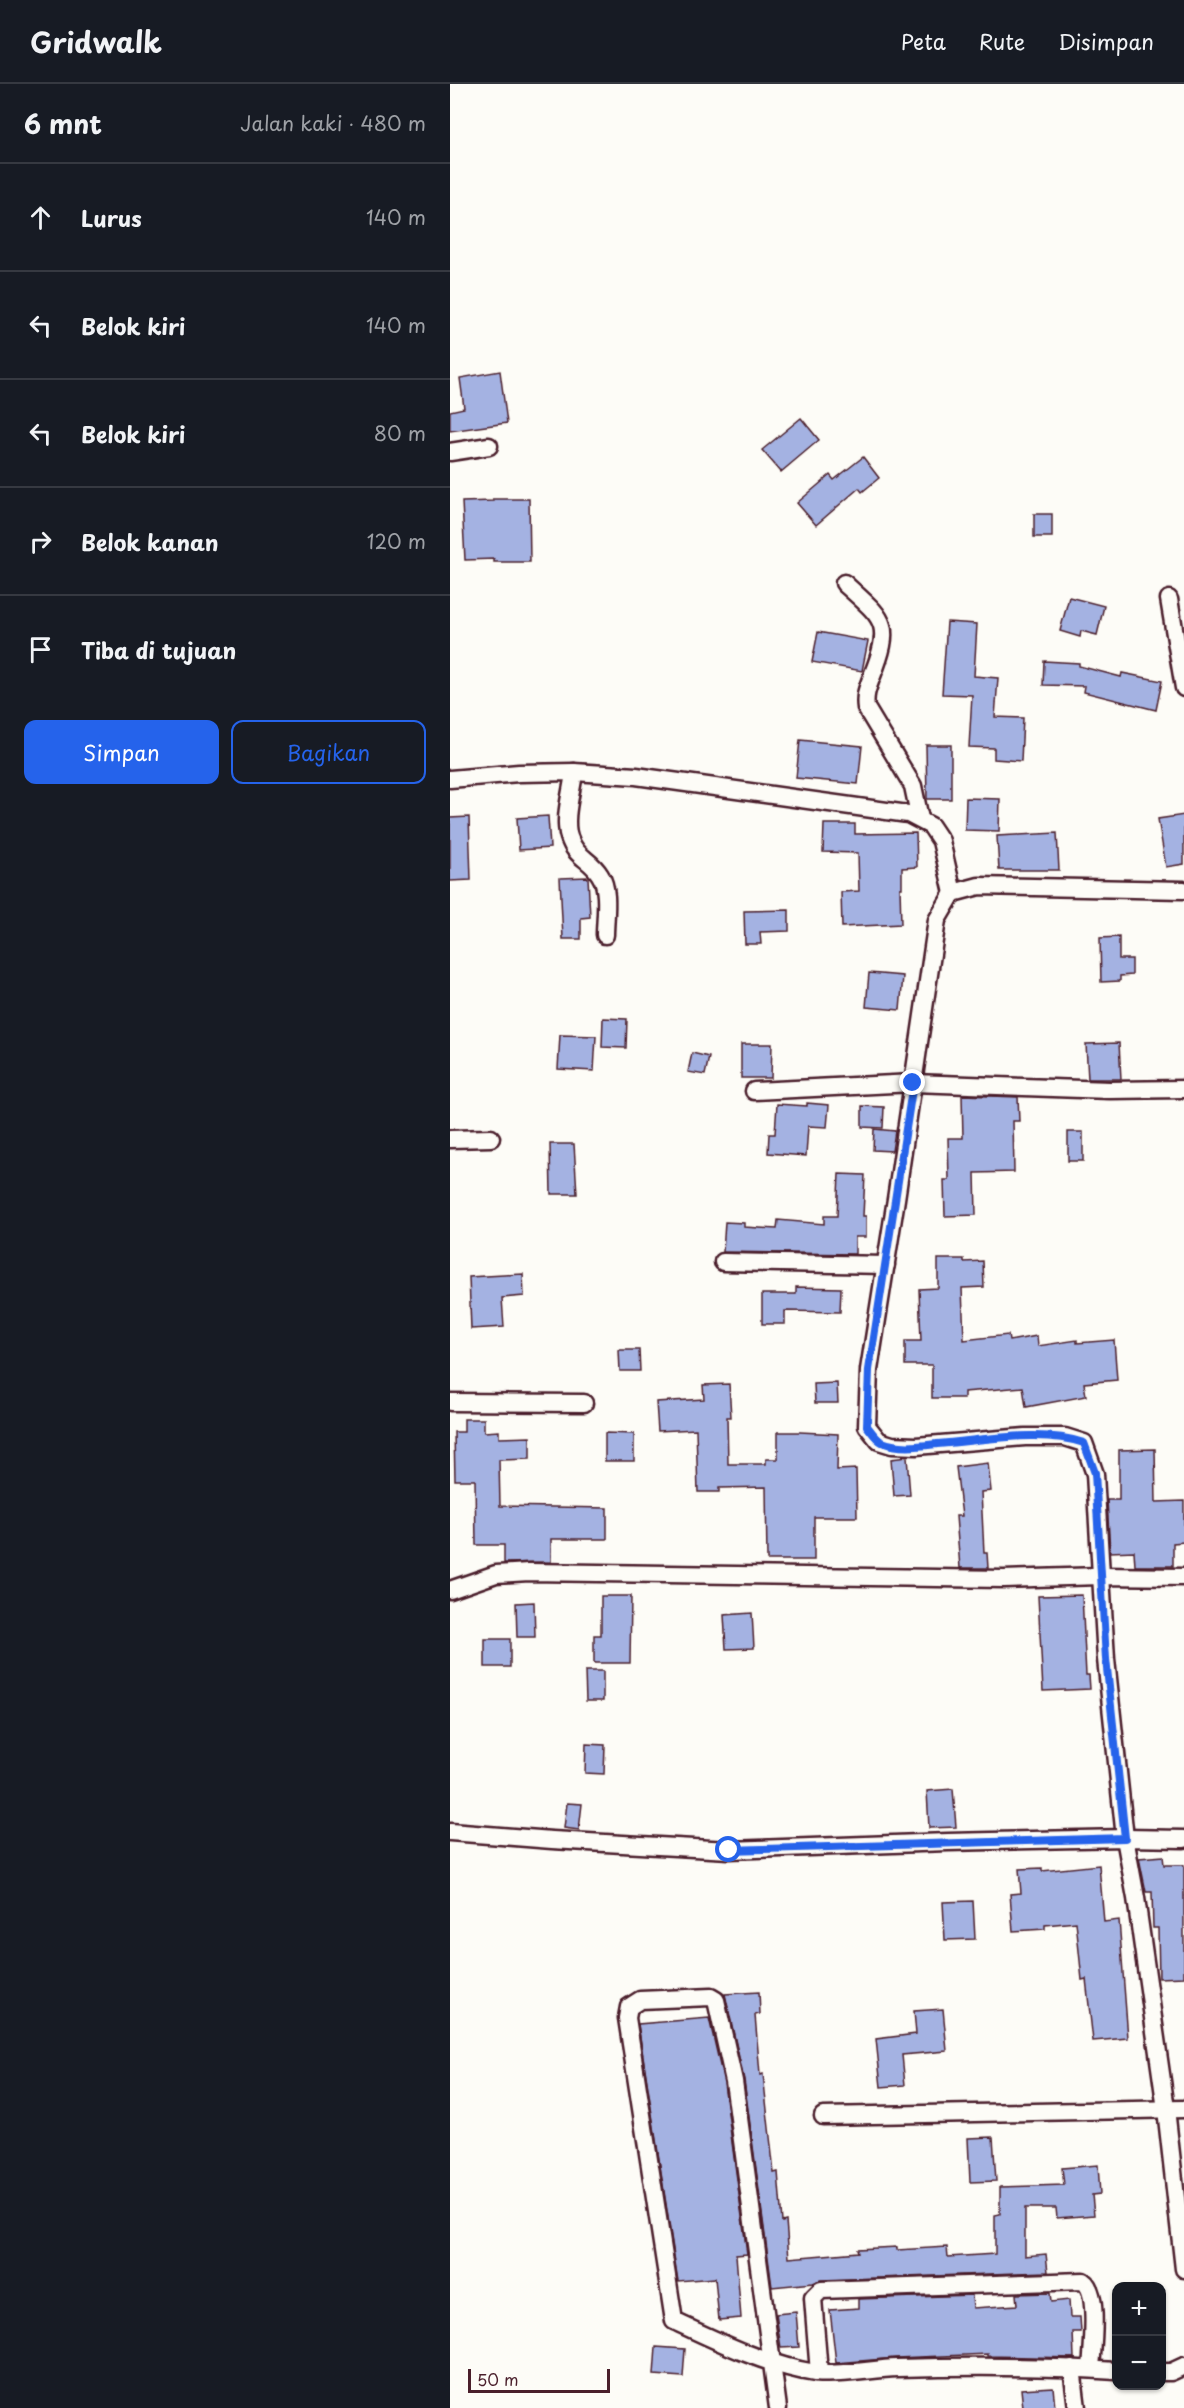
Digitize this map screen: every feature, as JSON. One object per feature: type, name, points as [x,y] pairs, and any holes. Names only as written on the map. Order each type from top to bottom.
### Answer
[{"type":"street","points":[[450,452],[489,446]]},
{"type":"street","points":[[844,583],[878,614],[883,624],[883,643],[865,698],[866,708],[913,786],[920,819]]},
{"type":"street","points":[[1169,599],[1184,688]]},
{"type":"street","points":[[450,779],[519,772],[574,772],[636,776],[909,814],[931,826],[941,841],[953,893]]},
{"type":"street","points":[[574,772],[568,835],[576,853],[594,867],[602,878],[605,897],[605,935]]},
{"type":"street","points":[[1184,890],[979,886],[953,893],[936,920],[869,1370],[867,1426],[879,1441],[892,1445],[916,1446],[1045,1437],[1065,1437],[1084,1443],[1095,1473],[1106,1659],[1125,1838],[1136,1898],[1166,2109],[1184,2269]]},
{"type":"street","points":[[754,1091],[913,1083],[1110,1090],[1184,1089]]},
{"type":"street","points":[[450,1139],[491,1138]]},
{"type":"street","points":[[723,1262],[886,1265]]},
{"type":"street","points":[[450,1402],[584,1403]]},
{"type":"street","points":[[450,1590],[496,1574],[529,1572],[1004,1578],[1184,1577]]},
{"type":"street","points":[[450,1832],[729,1850],[1125,1838],[1184,1839]]},
{"type":"street","points":[[778,2408],[771,2361],[734,2080],[716,2000],[711,1997],[640,2000],[630,2007],[627,2018],[674,2321],[729,2347],[771,2361],[794,2369],[819,2373],[897,2368],[1072,2367],[1112,2371]]},
{"type":"street","points":[[823,2116],[1184,2109]]},
{"type":"street","points":[[819,2373],[813,2298],[821,2290],[1072,2281],[1086,2282],[1091,2294],[1093,2308],[1091,2369]]},
{"type":"street","points":[[1072,2367],[1077,2408]]},
{"type":"building","points":[[500,371],[507,423],[450,431],[450,411],[464,408],[460,378]]},
{"type":"building","points":[[801,418],[819,440],[781,472],[762,450]]},
{"type":"building","points":[[863,457],[879,478],[862,492],[859,488],[816,525],[797,503],[830,475],[834,480]]},
{"type":"building","points":[[493,499],[529,499],[530,562],[494,562],[494,559],[465,560],[462,502],[493,501]]},
{"type":"building","points":[[1034,514],[1052,514],[1052,537],[1034,537]]},
{"type":"building","points":[[1069,597],[1104,606],[1097,635],[1081,631],[1080,637],[1060,631]]},
{"type":"building","points":[[947,622],[977,624],[974,676],[998,678],[995,717],[1023,718],[1021,761],[994,759],[994,748],[969,747],[972,695],[942,694]]},
{"type":"building","points":[[818,632],[868,641],[862,671],[812,662]]},
{"type":"building","points":[[1044,661],[1079,663],[1079,666],[1121,677],[1122,673],[1162,681],[1156,710],[1084,692],[1085,686],[1043,685]]},
{"type":"building","points":[[800,740],[862,746],[858,784],[796,778]]},
{"type":"building","points":[[926,745],[951,745],[951,799],[927,799]]},
{"type":"building","points":[[966,798],[1000,799],[999,831],[965,830]]},
{"type":"building","points":[[1184,815],[1184,864],[1166,867],[1158,819]]},
{"type":"building","points":[[548,816],[550,848],[519,850],[517,818]]},
{"type":"building","points":[[469,817],[471,880],[450,881],[450,818]]},
{"type":"building","points":[[824,824],[855,824],[855,834],[916,833],[917,867],[902,868],[901,924],[842,927],[841,892],[859,891],[858,853],[823,852]]},
{"type":"building","points":[[1057,833],[1059,870],[999,870],[997,836]]},
{"type":"building","points":[[588,877],[590,917],[581,918],[581,939],[563,939],[560,878]]},
{"type":"building","points":[[789,910],[789,931],[760,932],[761,944],[745,944],[744,911]]},
{"type":"building","points":[[1119,937],[1119,959],[1132,959],[1132,975],[1120,976],[1120,981],[1101,982],[1100,938]]},
{"type":"building","points":[[869,973],[903,976],[900,1010],[866,1007]]},
{"type":"building","points":[[603,1018],[627,1019],[626,1048],[602,1047]]},
{"type":"building","points":[[560,1035],[596,1036],[594,1071],[558,1069]]},
{"type":"building","points":[[1119,1043],[1121,1079],[1088,1079],[1086,1044]]},
{"type":"building","points":[[741,1044],[772,1044],[771,1078],[741,1078]]},
{"type":"building","points":[[692,1053],[709,1057],[705,1075],[688,1072]]},
{"type":"building","points":[[962,1095],[1018,1097],[1019,1121],[1013,1121],[1014,1172],[975,1173],[976,1215],[945,1216],[944,1180],[949,1180],[948,1138],[963,1138]]},
{"type":"building","points":[[807,1103],[829,1105],[827,1127],[808,1126],[806,1156],[768,1153],[769,1134],[775,1134],[777,1104],[807,1106]]},
{"type":"building","points":[[862,1106],[884,1107],[883,1128],[862,1127]]},
{"type":"building","points":[[874,1129],[895,1131],[892,1151],[873,1150]]},
{"type":"building","points":[[1068,1132],[1083,1132],[1083,1161],[1068,1161]]},
{"type":"building","points":[[550,1144],[574,1144],[577,1194],[551,1194]]},
{"type":"building","points":[[839,1174],[865,1175],[863,1216],[866,1216],[866,1237],[855,1237],[855,1254],[723,1252],[725,1222],[744,1223],[744,1227],[777,1229],[778,1220],[824,1224],[824,1216],[837,1216]]},
{"type":"building","points":[[938,1259],[964,1259],[964,1262],[983,1261],[984,1287],[962,1288],[964,1340],[1008,1335],[1009,1341],[1037,1336],[1038,1346],[1077,1340],[1077,1343],[1114,1340],[1117,1380],[1084,1383],[1086,1396],[1026,1407],[1023,1387],[964,1392],[964,1398],[932,1398],[932,1365],[905,1365],[905,1341],[921,1341],[919,1289],[938,1288]]},
{"type":"building","points":[[523,1274],[524,1296],[502,1298],[504,1327],[471,1329],[469,1277]]},
{"type":"building","points":[[796,1287],[841,1288],[840,1312],[785,1311],[785,1324],[762,1324],[762,1294],[796,1294]]},
{"type":"building","points":[[619,1350],[639,1350],[640,1371],[620,1371]]},
{"type":"building","points":[[837,1383],[838,1403],[815,1403],[814,1384]]},
{"type":"building","points":[[729,1384],[731,1417],[727,1417],[728,1464],[766,1464],[766,1459],[778,1459],[778,1432],[800,1432],[838,1434],[837,1470],[856,1469],[857,1517],[814,1517],[814,1560],[767,1560],[766,1487],[719,1488],[719,1492],[698,1492],[696,1429],[658,1431],[656,1402],[704,1399],[703,1385]]},
{"type":"building","points":[[464,1419],[484,1419],[484,1432],[499,1431],[499,1438],[530,1437],[530,1459],[499,1460],[500,1506],[607,1508],[607,1539],[551,1539],[551,1562],[504,1563],[504,1545],[476,1545],[475,1480],[455,1480],[454,1432],[464,1432]]},
{"type":"building","points":[[605,1433],[634,1434],[634,1461],[605,1461]]},
{"type":"building","points":[[1155,1449],[1156,1502],[1184,1501],[1184,1542],[1173,1543],[1173,1566],[1135,1566],[1134,1551],[1110,1552],[1107,1500],[1119,1500],[1119,1450]]},
{"type":"building","points":[[907,1457],[910,1495],[894,1496],[891,1459]]},
{"type":"building","points":[[988,1463],[991,1491],[981,1492],[984,1553],[987,1553],[988,1568],[960,1568],[956,1516],[962,1516],[956,1467]]},
{"type":"building","points":[[1082,1595],[1086,1675],[1089,1675],[1090,1689],[1043,1691],[1038,1596]]},
{"type":"building","points":[[601,1596],[631,1596],[630,1663],[594,1663],[594,1635],[601,1635]]},
{"type":"building","points":[[534,1602],[535,1637],[517,1637],[516,1603]]},
{"type":"building","points":[[752,1613],[754,1648],[726,1649],[724,1615]]},
{"type":"building","points":[[485,1639],[510,1639],[510,1667],[485,1667]]},
{"type":"building","points":[[585,1671],[603,1671],[603,1701],[586,1701]]},
{"type":"building","points":[[586,1744],[605,1745],[604,1774],[585,1773]]},
{"type":"building","points":[[953,1789],[956,1827],[929,1828],[927,1791]]},
{"type":"building","points":[[567,1803],[582,1804],[579,1830],[564,1828]]},
{"type":"building","points":[[1163,1856],[1164,1865],[1184,1865],[1184,1977],[1159,1978],[1158,1928],[1153,1928],[1152,1892],[1146,1892],[1139,1858]]},
{"type":"building","points":[[1099,1865],[1104,1922],[1119,1920],[1128,2038],[1093,2041],[1086,1979],[1082,1980],[1076,1922],[1045,1925],[1045,1929],[1013,1931],[1010,1894],[1021,1893],[1019,1869],[1042,1868],[1042,1871]]},
{"type":"building","points":[[973,1901],[975,1939],[945,1940],[943,1902]]},
{"type":"building","points":[[759,1992],[760,2014],[755,2015],[760,2075],[763,2074],[774,2173],[778,2172],[782,2222],[786,2221],[789,2258],[858,2252],[857,2249],[897,2247],[897,2250],[947,2247],[948,2257],[995,2254],[995,2215],[1000,2214],[1000,2187],[1064,2185],[1062,2168],[1098,2165],[1100,2194],[1092,2195],[1094,2215],[1057,2218],[1056,2208],[1025,2208],[1025,2256],[1046,2254],[1048,2272],[821,2280],[813,2283],[772,2287],[744,2080],[725,1994]]},
{"type":"building","points":[[943,2009],[947,2051],[902,2055],[905,2085],[881,2087],[876,2039],[916,2034],[914,2011]]},
{"type":"building","points":[[709,2018],[724,2083],[747,2254],[736,2255],[741,2318],[719,2320],[715,2278],[678,2281],[638,2024]]},
{"type":"building","points":[[993,2137],[996,2181],[970,2182],[968,2138]]},
{"type":"building","points":[[1050,2293],[1051,2302],[1069,2300],[1070,2317],[1080,2317],[1081,2332],[1073,2332],[1074,2358],[988,2356],[988,2354],[836,2363],[830,2310],[859,2308],[859,2299],[972,2295],[973,2308],[1017,2305],[1016,2294]]},
{"type":"building","points":[[796,2312],[799,2347],[781,2348],[776,2314]]},
{"type":"building","points":[[656,2347],[685,2349],[683,2377],[654,2375]]},
{"type":"building","points":[[1053,2387],[1055,2408],[1023,2408],[1021,2389]]},
{"type":"route","points":[[729,1850],[1125,1838],[1106,1659],[1095,1473],[1084,1443],[1065,1437],[1025,1437],[916,1446],[892,1445],[879,1441],[867,1426],[869,1370],[913,1083]]}]
